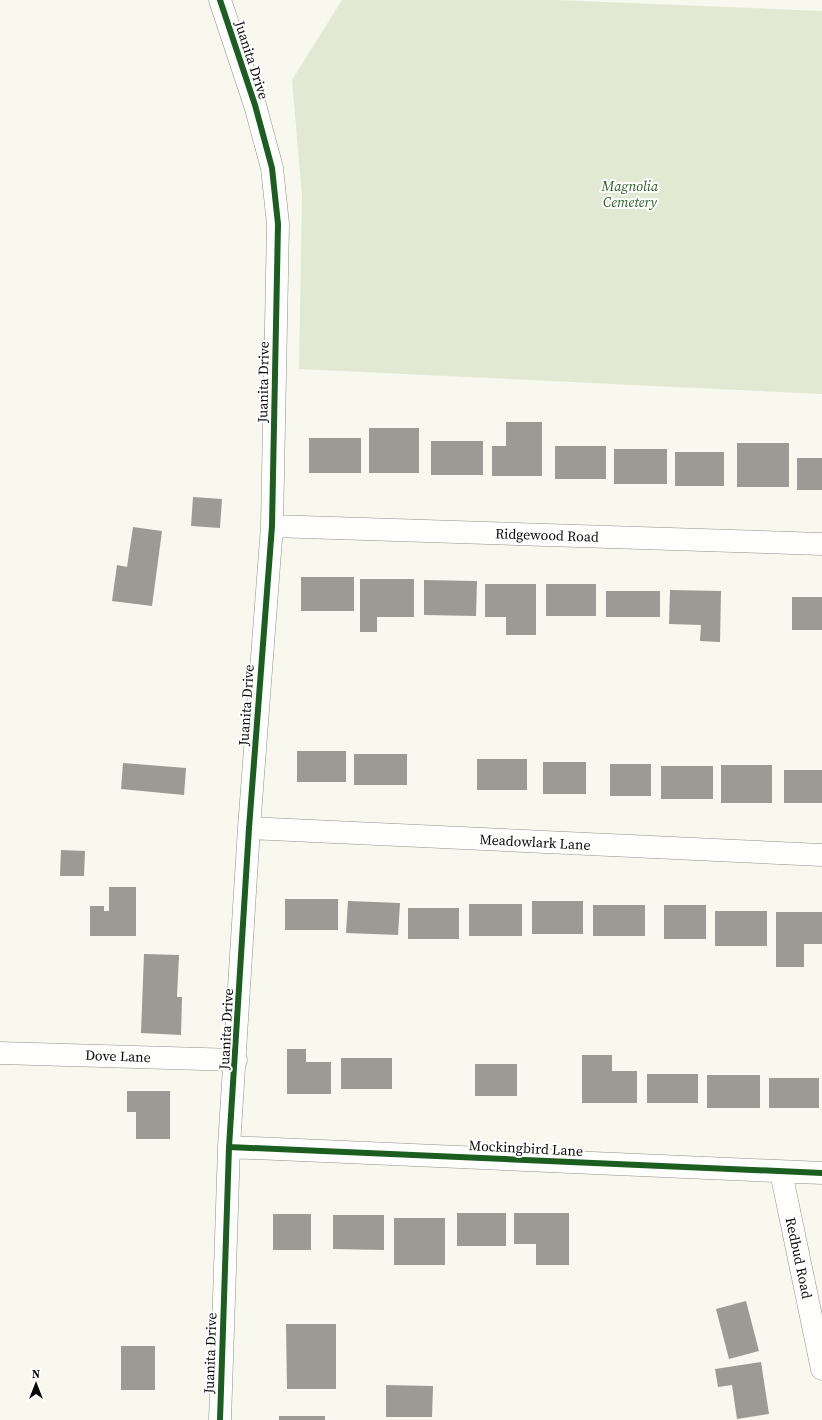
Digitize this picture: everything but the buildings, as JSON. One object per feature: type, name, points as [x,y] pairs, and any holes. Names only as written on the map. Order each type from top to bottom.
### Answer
[{"type":"street","name":"Juanita Drive","points":[[220,0],[255,105],[270,161],[278,224],[272,526],[249,828],[236,1060],[229,1148],[220,1420]]},
{"type":"street","name":"Ridgewood Road","points":[[272,526],[822,544]]},
{"type":"street","name":"Meadowlark Lane","points":[[249,828],[822,855]]},
{"type":"street","name":"Dove Lane","points":[[0,1053],[236,1060]]},
{"type":"street","name":"Mockingbird Lane","points":[[229,1148],[822,1173]]},
{"type":"street","name":"Redbud Road","points":[[781,1172],[822,1369]]},
{"type":"green space","name":"Magnolia Cemetery","points":[[342,0],[556,0],[822,11],[822,394],[299,369],[302,196],[292,80]]},
{"type":"cycle path","points":[[220,0],[255,105],[272,168],[278,224],[272,526],[249,828],[229,1147],[220,1420]]},
{"type":"cycle path","points":[[229,1147],[822,1173]]}]
